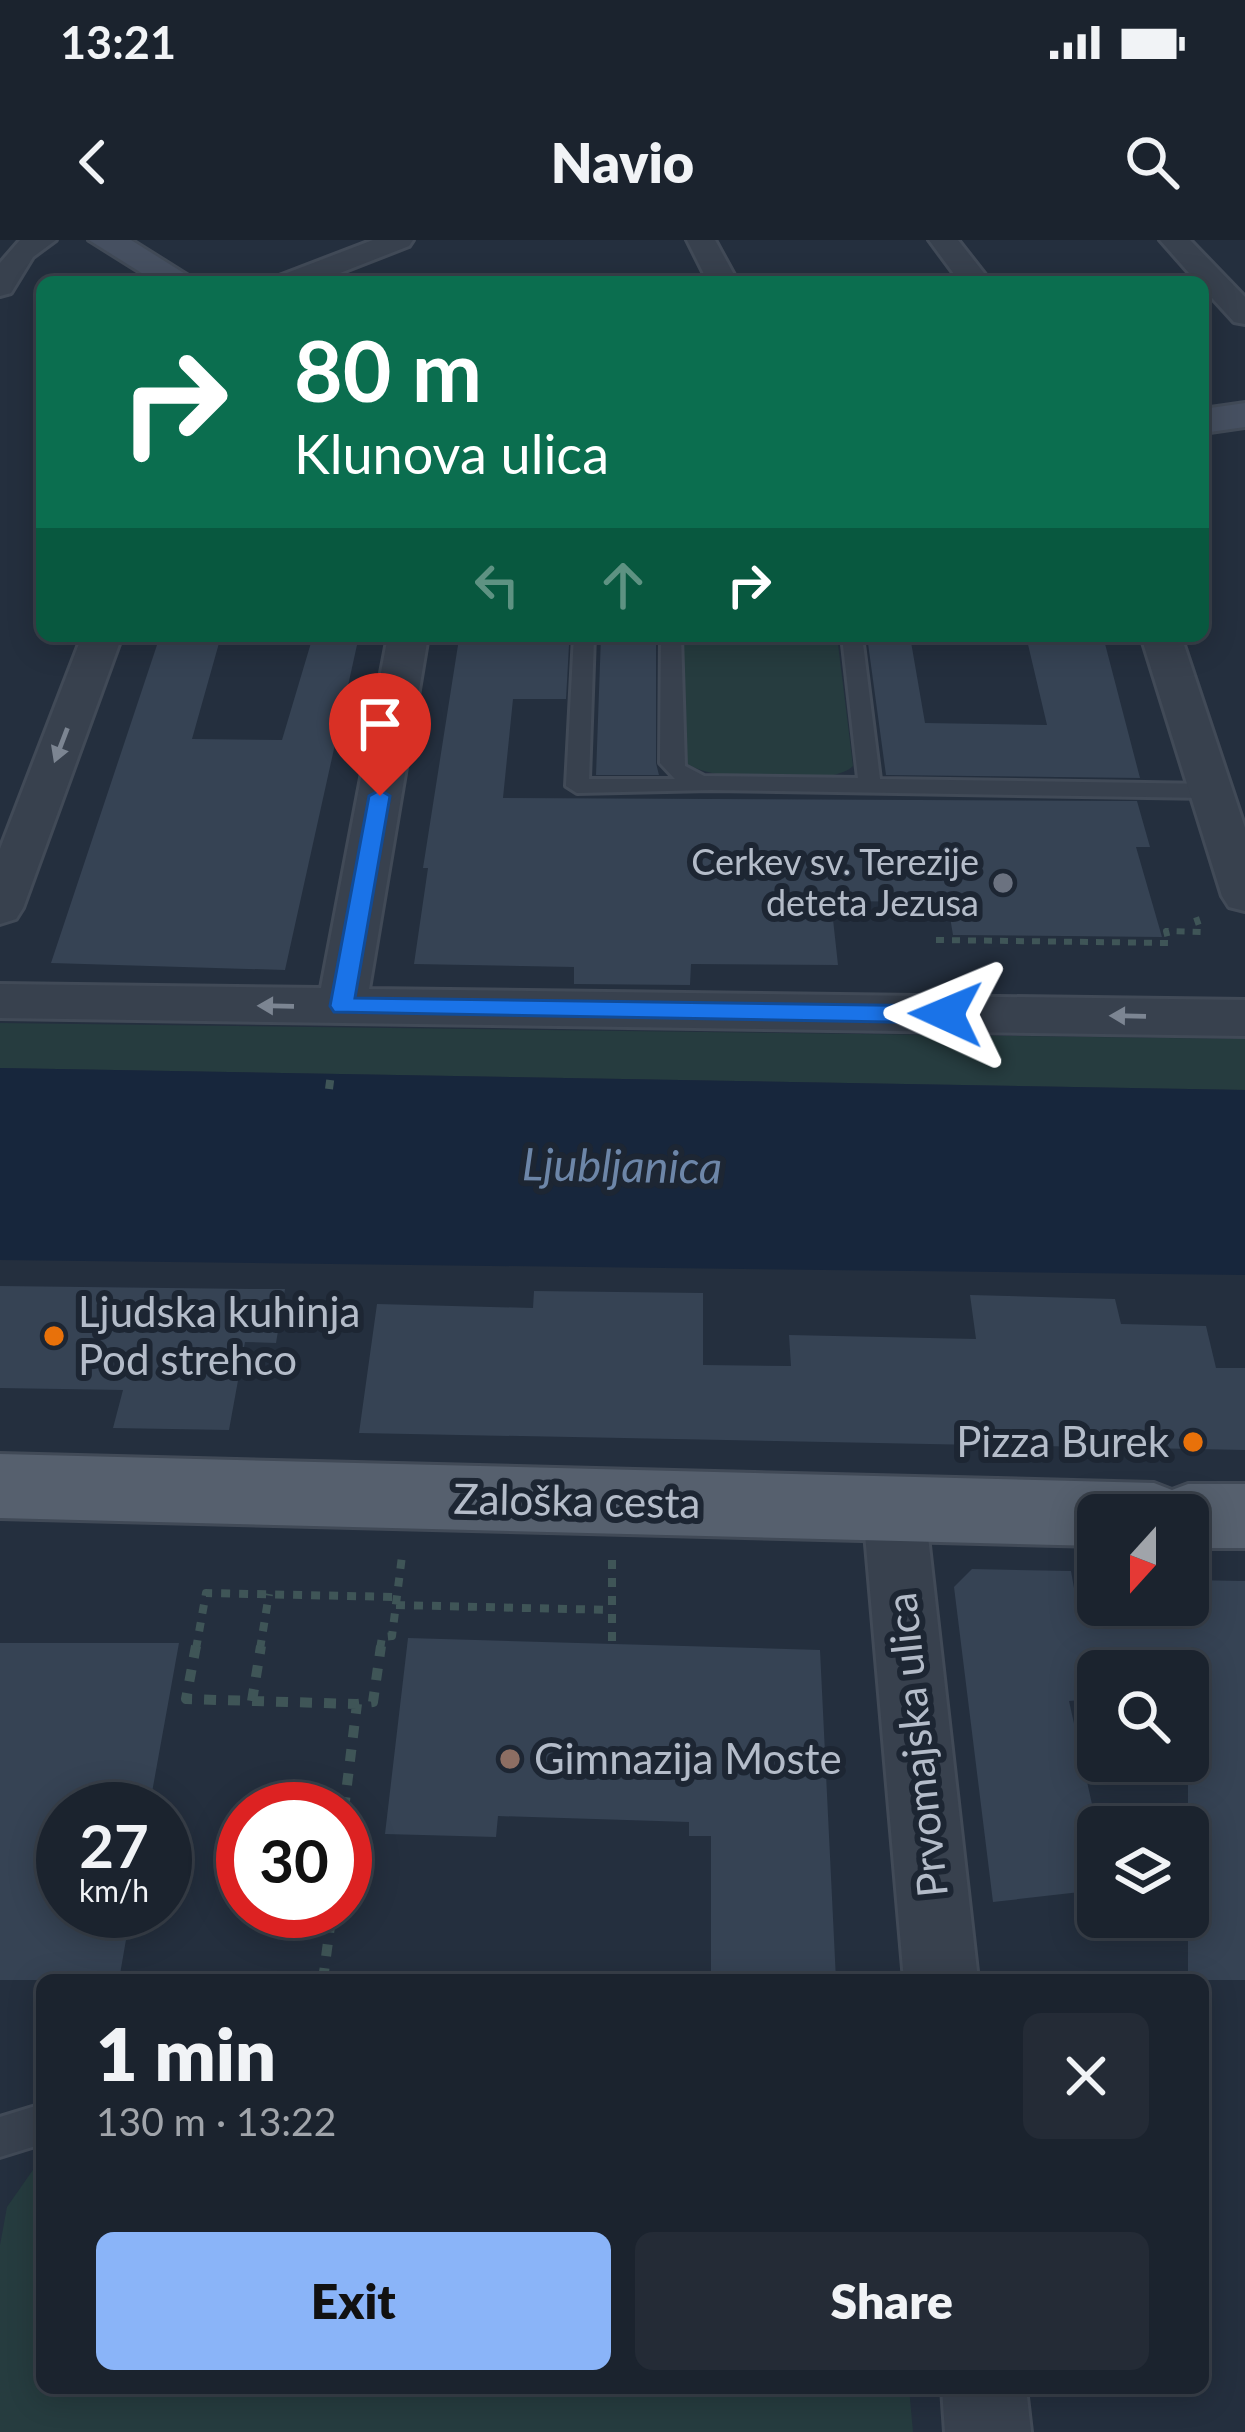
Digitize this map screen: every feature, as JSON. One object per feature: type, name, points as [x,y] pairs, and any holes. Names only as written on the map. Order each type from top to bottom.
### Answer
[{"type":"main road","name":"Zaloška cesta","points":[[0,1486],[1077,1514]]},
{"type":"main road","points":[[1209,1516],[1245,1516]]},
{"type":"street","points":[[0,287],[22,250],[41,240]]},
{"type":"street","points":[[106,240],[170,276]]},
{"type":"street","points":[[306,276],[399,240]]},
{"type":"street","points":[[701,240],[721,276]]},
{"type":"street","points":[[943,240],[971,276]]},
{"type":"street","points":[[1176,242],[1222,240]]},
{"type":"street","points":[[1176,242],[1208,276]]},
{"type":"street","points":[[1209,277],[1245,315]]},
{"type":"street","points":[[1209,420],[1245,415]]},
{"type":"street","points":[[0,908],[100,642]]},
{"type":"street","points":[[342,1006],[407,642]]},
{"type":"street","points":[[1163,642],[1245,896]]},
{"type":"street","points":[[0,1001],[1245,1018]]},
{"type":"street","name":"Prvomajska ulica","points":[[894,1510],[940,1974]]},
{"type":"street","points":[[985,2394],[988,2432]]},
{"type":"lane","points":[[584,642],[577,786],[1211,791]]},
{"type":"lane","points":[[671,642],[671,763],[687,777],[714,785]]},
{"type":"lane","points":[[853,642],[870,787]]},
{"type":"lane","points":[[0,2137],[36,2126]]},
{"type":"path","points":[[936,940],[1169,943],[1166,932],[1201,932],[1189,893]]},
{"type":"path","points":[[328,1089],[331,1074]]},
{"type":"path","points":[[404,1543],[397,1601],[392,1636],[382,1637],[373,1702],[186,1699],[206,1593],[269,1594],[397,1601],[611,1610]]},
{"type":"path","points":[[612,1546],[612,1643]]},
{"type":"path","points":[[252,1701],[269,1594]]},
{"type":"path","points":[[347,1782],[357,1703]]},
{"type":"path","points":[[324,1974],[328,1938]]},
{"type":"green space","points":[[681,642],[838,642],[853,766],[821,778],[768,780],[715,774],[682,760]]},
{"type":"green space","points":[[0,1023],[1245,1039],[1245,1090],[0,1068]]},
{"type":"green space","points":[[36,2166],[36,2394],[910,2394],[913,2432],[0,2432],[0,2245],[7,2207]]},
{"type":"water","name":"Ljubljanica","points":[[0,1068],[1245,1090],[1245,1275],[0,1260]]},
{"type":"building","points":[[158,642],[219,642],[192,739],[282,740],[311,642],[358,642],[285,970],[51,963]]},
{"type":"building","points":[[601,642],[656,642],[659,775],[596,775]]},
{"type":"building","points":[[868,642],[911,642],[925,723],[1047,725],[1027,642],[1105,642],[1140,778],[886,775]]},
{"type":"building","points":[[458,645],[569,645],[566,699],[513,699],[503,798],[1137,801],[1150,847],[1136,847],[1162,937],[953,935],[948,905],[831,901],[838,965],[691,964],[690,985],[574,984],[574,967],[414,964],[428,868],[423,868]]},
{"type":"building","points":[[0,1286],[285,1289],[276,1343],[245,1342],[229,1430],[113,1428],[123,1390],[0,1388]]},
{"type":"building","points":[[534,1291],[703,1293],[703,1365],[791,1366],[789,1335],[976,1339],[970,1295],[1115,1299],[1121,1324],[1206,1326],[1216,1368],[1245,1368],[1245,1450],[359,1433],[377,1304],[533,1308]]},
{"type":"building","points":[[972,1569],[1071,1571],[1077,1626],[1209,1626],[1209,1580],[1245,1581],[1245,1980],[1209,1980],[1209,1974],[1188,1974],[1188,1938],[1209,1938],[1209,1806],[1188,1806],[1188,1782],[1209,1782],[1209,1650],[1077,1650],[1077,1700],[1069,1701],[1077,1737],[1077,1782],[1087,1782],[1092,1806],[1077,1806],[1077,1892],[993,1902],[954,1587]]},
{"type":"building","points":[[408,1638],[820,1650],[836,1974],[711,1974],[711,1836],[689,1836],[689,1822],[498,1816],[496,1837],[385,1834]]},
{"type":"building","points":[[0,1643],[179,1643],[154,1782],[36,1782],[36,1938],[126,1938],[120,1974],[36,1974],[36,1980],[0,1980]]},
{"type":"place","name":"Cerkev sv. Terezije deteta Jezusa","points":[[1003,883]]},
{"type":"place","name":"Ljudska kuhinja Pod strehco","points":[[54,1336]]},
{"type":"place","name":"Pizza Burek","points":[[1193,1442]]},
{"type":"place","name":"Gimnazija Moste","points":[[510,1759]]},
{"type":"route","points":[[380,796],[342,1006],[946,1014]]}]
